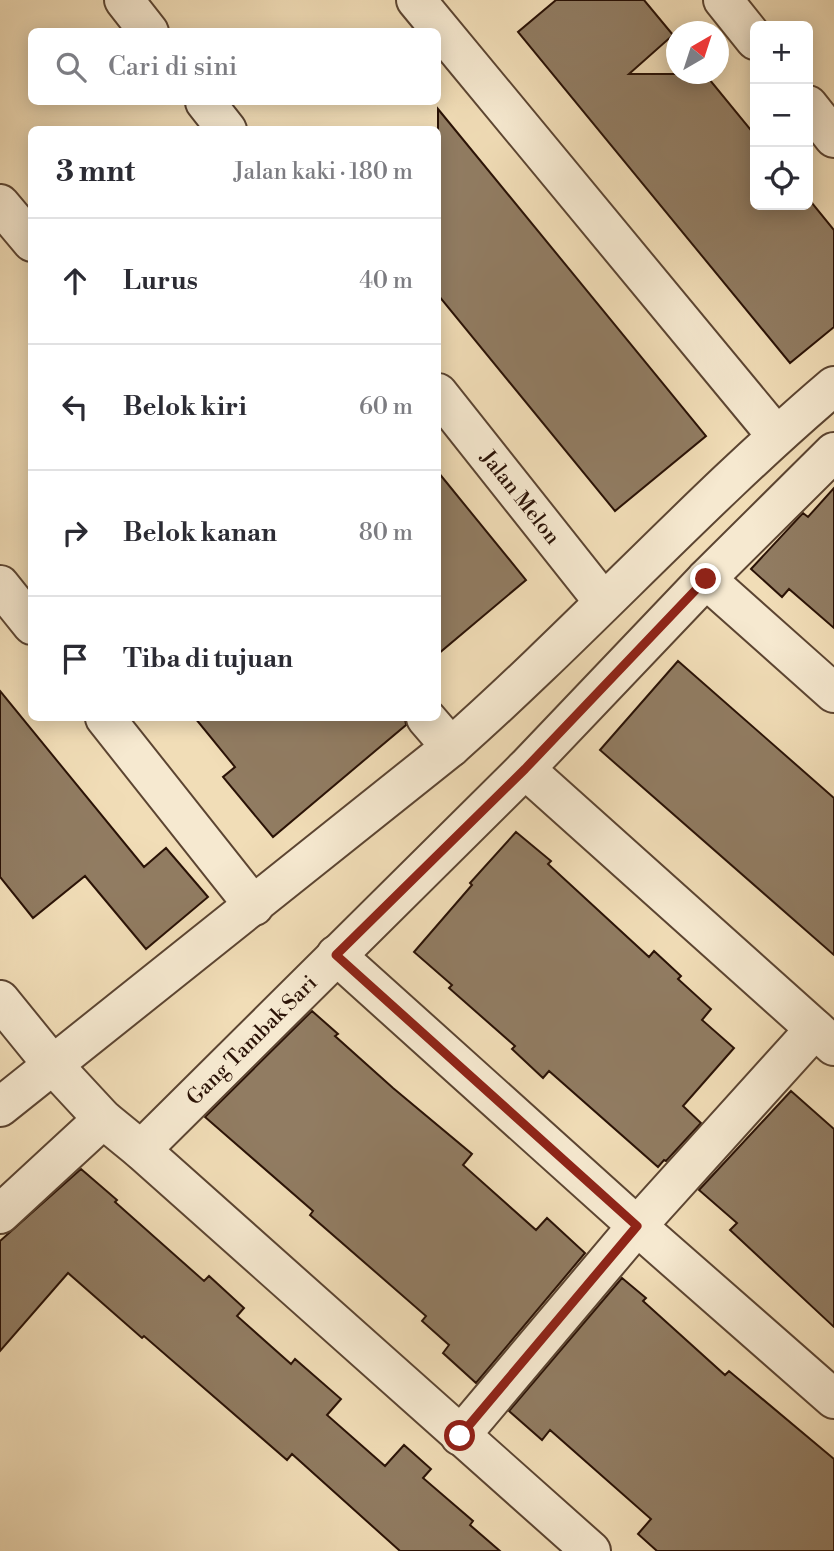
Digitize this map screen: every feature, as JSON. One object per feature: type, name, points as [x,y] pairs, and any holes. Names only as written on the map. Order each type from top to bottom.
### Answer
[{"type":"street","points":[[124,0],[146,28]]},
{"type":"street","points":[[416,0],[439,28]]},
{"type":"street","points":[[723,0],[750,34]]},
{"type":"street","points":[[441,30],[776,435]]},
{"type":"street","points":[[207,105],[224,126]]},
{"type":"street","points":[[813,111],[834,138]]},
{"type":"street","points":[[0,204],[28,237]]},
{"type":"street","points":[[0,1107],[451,747],[501,702],[776,435],[834,386]]},
{"type":"street","name":"Jalan Melon","points":[[441,397],[603,601]]},
{"type":"street","name":"Gang Tambak Sari","points":[[141,1150],[525,769],[706,579],[834,452]]},
{"type":"street","points":[[706,579],[834,693]]},
{"type":"street","points":[[0,585],[28,620]]},
{"type":"street","points":[[107,721],[254,906]]},
{"type":"street","points":[[429,721],[451,747]]},
{"type":"street","points":[[460,1436],[637,1226],[825,1038],[525,769]]},
{"type":"street","points":[[336,955],[834,1399]]},
{"type":"street","points":[[0,1000],[52,1064],[103,1119],[592,1551]]},
{"type":"street","points":[[0,1214],[103,1119]]},
{"type":"building","points":[[556,0],[644,0],[666,27],[666,41],[629,74],[666,74],[666,84],[713,84],[750,129],[750,210],[813,210],[813,204],[834,230],[834,327],[790,363],[518,32]]},
{"type":"building","points":[[438,109],[706,436],[615,511],[441,299],[441,126],[438,126]]},
{"type":"building","points":[[441,476],[526,580],[441,651]]},
{"type":"building","points":[[834,488],[834,628],[789,589],[782,597],[751,569],[803,513],[808,517]]},
{"type":"building","points":[[678,661],[834,798],[834,955],[600,750]]},
{"type":"building","points":[[0,691],[144,867],[166,848],[208,897],[146,949],[85,876],[33,918],[0,877]]},
{"type":"building","points":[[197,721],[405,721],[406,725],[273,837],[223,777],[235,767]]},
{"type":"building","points":[[516,832],[551,861],[548,864],[649,957],[654,951],[681,976],[678,979],[711,1009],[702,1020],[734,1048],[683,1106],[701,1123],[658,1167],[549,1071],[543,1078],[512,1049],[515,1046],[449,988],[452,985],[414,952]]},
{"type":"building","points":[[312,1011],[338,1034],[335,1036],[393,1088],[472,1154],[463,1165],[536,1230],[547,1218],[585,1253],[476,1383],[443,1353],[449,1345],[422,1321],[426,1316],[310,1215],[313,1211],[205,1117]]},
{"type":"building","points":[[791,1091],[834,1129],[834,1327],[730,1230],[737,1223],[699,1190]]},
{"type":"building","points":[[81,1169],[204,1281],[209,1276],[244,1308],[237,1316],[291,1364],[295,1359],[341,1399],[327,1415],[385,1466],[404,1445],[431,1469],[423,1478],[473,1521],[470,1525],[500,1551],[400,1551],[292,1454],[287,1460],[68,1273],[0,1351],[0,1241]]},
{"type":"building","points":[[622,1278],[646,1298],[643,1301],[725,1375],[729,1371],[834,1459],[834,1551],[657,1551],[638,1534],[651,1519],[550,1430],[542,1440],[509,1411]]},
{"type":"route","points":[[460,1436],[637,1226],[336,955],[525,769],[706,579]]}]
